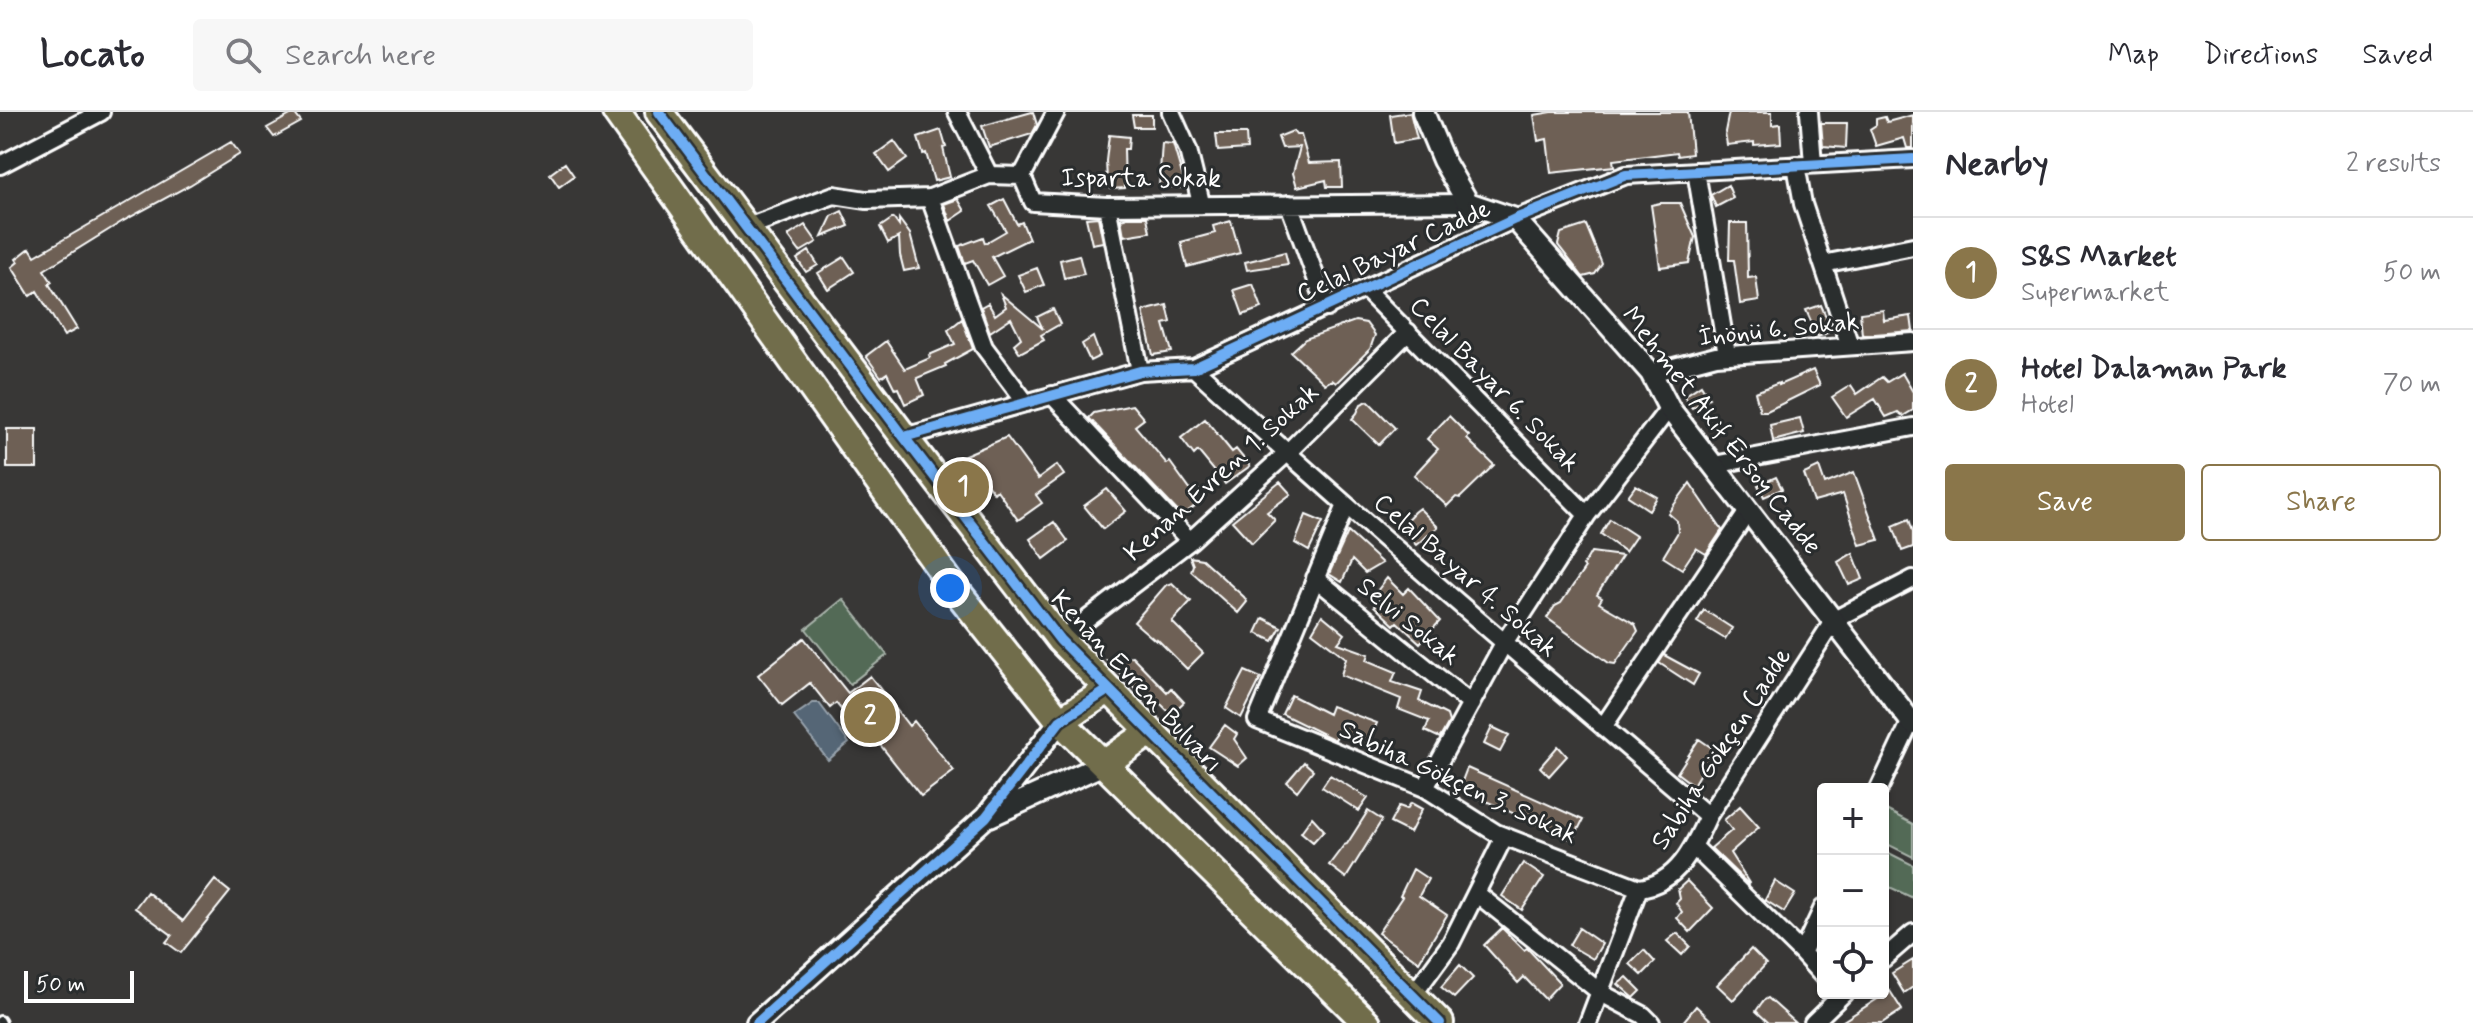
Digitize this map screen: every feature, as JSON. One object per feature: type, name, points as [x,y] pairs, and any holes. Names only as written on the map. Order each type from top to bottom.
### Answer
[{"type":"main road","points":[[616,112],[951,584],[1060,721],[1367,1023]]},
{"type":"main road","name":"Kenan Evren Bulvarı","points":[[659,112],[1060,640],[1440,1023]]},
{"type":"main road","points":[[1060,721],[1108,690]]},
{"type":"main road","points":[[1104,764],[1150,732]]},
{"type":"street","points":[[0,165],[101,112]]},
{"type":"street","points":[[957,112],[989,175]]},
{"type":"street","points":[[1022,176],[1056,112]]},
{"type":"street","points":[[1171,112],[1188,150],[1201,203]]},
{"type":"street","points":[[1423,112],[1443,160],[1468,203]]},
{"type":"street","points":[[1809,112],[1803,204],[1850,346]]},
{"type":"street","name":"Celal Bayar Cadde","points":[[904,437],[1140,371],[1194,368],[1515,219],[1626,175],[1913,159]]},
{"type":"street","points":[[1696,171],[1727,355]]},
{"type":"street","name":"Isparta Sokak","points":[[745,228],[834,195],[866,200],[930,198],[989,175],[1022,176],[1033,202],[1107,206],[1468,203]]},
{"type":"street","points":[[930,198],[984,347],[1026,403]]},
{"type":"street","name":"Mehmet Akif Ersoy Cadde","points":[[1468,203],[1515,219],[1651,373],[1669,408],[1909,712]]},
{"type":"street","points":[[1289,204],[1327,308]]},
{"type":"street","points":[[1107,206],[1140,371]]},
{"type":"street","points":[[1823,264],[1913,246]]},
{"type":"street","name":"Celal Bayar 6. Sokak","points":[[1366,290],[1587,515]]},
{"type":"street","name":"Kenan Evren 1. Sokak","points":[[1060,640],[1190,541],[1287,453],[1408,332]]},
{"type":"street","name":"İnönü 6. Sokak","points":[[1651,373],[1716,356],[1913,342]]},
{"type":"street","name":"Celal Bayar 4. Sokak","points":[[1194,368],[1504,643],[1708,816]]},
{"type":"street","points":[[1052,395],[1190,541]]},
{"type":"street","points":[[1425,788],[1504,643],[1587,515],[1669,408]]},
{"type":"street","points":[[1714,465],[1913,427]]},
{"type":"street","points":[[1315,578],[1346,505]]},
{"type":"street","points":[[1603,727],[1749,510]]},
{"type":"street","name":"Selvi Sokak","points":[[1315,578],[1471,704]]},
{"type":"street","name":"Sabiha Gökçen 3. Sokak","points":[[1315,578],[1257,720],[1425,788],[1504,837],[1639,888]]},
{"type":"street","points":[[1834,620],[1913,579]]},
{"type":"street","name":"Sabiha Gökçen Cadde","points":[[1639,888],[1654,886],[1673,873],[1694,847],[1708,816],[1834,620]]},
{"type":"street","points":[[1881,783],[1909,712]]},
{"type":"street","points":[[757,1023],[986,817],[1060,721]]},
{"type":"street","points":[[986,817],[1104,764]]},
{"type":"street","points":[[1413,995],[1451,943],[1504,837]]},
{"type":"street","points":[[1694,847],[1817,969]]},
{"type":"street","points":[[1588,1023],[1639,888]]},
{"type":"street","points":[[1476,893],[1601,993],[1643,1015],[1651,1023]]},
{"type":"street","points":[[1802,953],[1817,921]]},
{"type":"street","points":[[1889,954],[1913,933]]},
{"type":"street","points":[[1813,1023],[1836,999]]},
{"type":"green space","points":[[843,599],[887,655],[850,684],[806,629]]},
{"type":"green space","points":[[1889,812],[1913,824],[1913,857],[1889,845]]},
{"type":"green space","points":[[1889,853],[1913,865],[1913,898],[1889,887]]},
{"type":"water","points":[[813,703],[819,703],[849,743],[828,760],[794,716]]},
{"type":"building","points":[[1033,112],[1037,125],[1032,134],[989,147],[982,126]]},
{"type":"building","points":[[1410,112],[1417,139],[1394,143],[1390,115]]},
{"type":"building","points":[[1552,112],[1688,112],[1692,154],[1678,156],[1677,152],[1613,160],[1614,166],[1551,173],[1547,139],[1538,141],[1534,115]]},
{"type":"building","points":[[1729,112],[1772,112],[1772,125],[1780,124],[1781,143],[1727,145],[1725,132]]},
{"type":"building","points":[[294,113],[301,122],[274,137],[267,128]]},
{"type":"building","points":[[1132,115],[1152,115],[1152,127],[1134,127]]},
{"type":"building","points":[[1913,115],[1913,148],[1907,148],[1904,138],[1876,146],[1870,129],[1876,125],[1876,119],[1885,117],[1887,122]]},
{"type":"building","points":[[1821,123],[1847,123],[1846,148],[1823,146]]},
{"type":"building","points":[[941,130],[950,177],[934,181],[918,138]]},
{"type":"building","points":[[1293,131],[1301,135],[1309,163],[1341,162],[1342,187],[1327,187],[1326,180],[1297,187],[1293,173],[1300,147],[1282,148],[1278,137]]},
{"type":"building","points":[[1216,134],[1246,134],[1247,149],[1218,151]]},
{"type":"building","points":[[1109,135],[1129,137],[1128,149],[1124,149],[1125,188],[1111,189],[1107,180]]},
{"type":"building","points":[[894,141],[907,159],[889,172],[876,154]]},
{"type":"building","points":[[231,142],[240,154],[44,270],[52,282],[49,284],[77,329],[64,336],[37,291],[30,296],[12,267],[18,262],[16,259],[30,248],[35,256]]},
{"type":"building","points":[[1162,143],[1173,144],[1186,188],[1159,186]]},
{"type":"building","points":[[565,163],[574,176],[559,187],[550,174]]},
{"type":"building","points":[[1728,185],[1733,198],[1716,207],[1711,195]]},
{"type":"building","points":[[958,199],[965,211],[950,221],[944,204]]},
{"type":"building","points":[[1004,199],[1017,224],[1022,222],[1029,239],[992,257],[1003,276],[987,285],[973,260],[965,263],[959,246],[983,237],[985,243],[1006,231],[991,206]]},
{"type":"building","points":[[1680,203],[1695,237],[1689,263],[1660,267],[1651,205]]},
{"type":"building","points":[[842,211],[849,226],[822,237],[832,216]]},
{"type":"building","points":[[1098,217],[1103,242],[1092,244],[1086,218]]},
{"type":"building","points":[[1147,217],[1150,232],[1124,236],[1121,219]]},
{"type":"building","points":[[893,218],[899,226],[899,219],[910,234],[919,268],[904,271],[899,237],[888,243],[880,227]]},
{"type":"building","points":[[1231,221],[1240,253],[1187,267],[1181,242],[1215,233],[1213,226]]},
{"type":"building","points":[[1730,223],[1747,223],[1748,278],[1756,277],[1759,301],[1740,304],[1734,260],[1729,260]]},
{"type":"building","points":[[805,225],[817,242],[800,252],[788,236]]},
{"type":"building","points":[[1586,225],[1602,264],[1595,274],[1583,277],[1558,245],[1561,233]]},
{"type":"building","points":[[809,251],[818,265],[806,272],[797,259]]},
{"type":"building","points":[[1285,252],[1288,264],[1247,270],[1245,262]]},
{"type":"building","points":[[1079,255],[1084,274],[1064,278],[1060,260]]},
{"type":"building","points":[[844,257],[854,272],[828,289],[818,273]]},
{"type":"building","points":[[1037,268],[1044,285],[1026,292],[1018,275]]},
{"type":"building","points":[[1253,284],[1262,308],[1243,315],[1234,290]]},
{"type":"building","points":[[1001,294],[1043,329],[1037,317],[1053,309],[1060,324],[1041,335],[1044,340],[1020,353],[1014,344],[1021,338],[1011,318],[990,332],[981,307],[988,303],[995,315],[1006,307]]},
{"type":"building","points":[[1167,305],[1171,322],[1164,324],[1172,352],[1153,355],[1143,311]]},
{"type":"building","points":[[1821,305],[1832,331],[1818,337],[1806,310]]},
{"type":"building","points":[[1883,310],[1884,320],[1911,316],[1913,331],[1862,335],[1860,313]]},
{"type":"building","points":[[962,319],[973,349],[946,366],[917,378],[924,395],[905,404],[887,373],[881,377],[866,356],[886,341],[905,369],[955,344],[948,330]]},
{"type":"building","points":[[1355,321],[1366,323],[1375,335],[1370,349],[1336,383],[1332,380],[1325,384],[1291,352],[1305,339]]},
{"type":"building","points":[[1093,337],[1100,356],[1090,361],[1082,344]]},
{"type":"building","points":[[1813,370],[1820,385],[1767,411],[1760,411],[1755,392]]},
{"type":"building","points":[[1902,373],[1913,392],[1913,410],[1903,416],[1898,412],[1886,417],[1875,399],[1846,417],[1832,397],[1851,385],[1857,394],[1882,377],[1887,382]]},
{"type":"building","points":[[1701,385],[1709,398],[1692,408],[1684,396]]},
{"type":"building","points":[[1368,401],[1395,428],[1379,445],[1352,419],[1361,404]]},
{"type":"building","points":[[1132,405],[1144,419],[1135,426],[1167,464],[1170,462],[1191,491],[1196,487],[1205,498],[1182,516],[1089,418],[1094,413]]},
{"type":"building","points":[[1449,416],[1494,465],[1460,498],[1456,497],[1447,506],[1414,475],[1438,449],[1427,439]]},
{"type":"building","points":[[1800,418],[1804,433],[1773,441],[1770,425]]},
{"type":"building","points":[[1205,419],[1232,452],[1236,449],[1250,466],[1225,484],[1198,451],[1194,455],[1181,438]]},
{"type":"building","points":[[7,429],[37,429],[37,468],[7,468]]},
{"type":"building","points":[[1007,437],[1038,479],[1057,465],[1064,475],[1036,495],[1042,503],[1018,520],[997,490],[994,493],[965,455]]},
{"type":"building","points":[[1819,467],[1825,484],[1854,472],[1879,540],[1860,545],[1843,494],[1814,502],[1804,474]]},
{"type":"building","points":[[1776,477],[1782,489],[1764,497],[1758,485]]},
{"type":"building","points":[[1280,482],[1291,494],[1267,512],[1275,520],[1252,543],[1232,521]]},
{"type":"building","points":[[1690,483],[1722,530],[1706,554],[1696,548],[1682,569],[1663,557],[1678,532],[1677,521],[1668,513]]},
{"type":"building","points":[[1636,485],[1657,497],[1649,510],[1628,496]]},
{"type":"building","points":[[1107,489],[1126,511],[1103,529],[1084,506]]},
{"type":"building","points":[[1419,508],[1438,527],[1416,545],[1399,528]]},
{"type":"building","points":[[1306,515],[1323,522],[1309,551],[1295,543]]},
{"type":"building","points":[[1610,519],[1636,536],[1625,552],[1601,534]]},
{"type":"building","points":[[1909,519],[1913,547],[1902,551],[1893,526]]},
{"type":"building","points":[[1054,522],[1068,541],[1044,559],[1030,539]]},
{"type":"building","points":[[1348,532],[1382,563],[1365,573],[1352,560],[1342,582],[1329,574]]},
{"type":"building","points":[[1591,552],[1622,556],[1597,595],[1602,598],[1599,603],[1635,624],[1638,631],[1615,664],[1609,663],[1547,618],[1585,568],[1583,566]]},
{"type":"building","points":[[1853,553],[1863,579],[1849,585],[1838,562]]},
{"type":"building","points":[[1190,557],[1202,559],[1244,597],[1247,602],[1238,613],[1191,571],[1193,565]]},
{"type":"building","points":[[1387,578],[1403,594],[1409,588],[1440,621],[1420,643],[1374,606],[1381,597],[1377,591]]},
{"type":"building","points":[[1172,583],[1191,601],[1172,622],[1203,653],[1187,669],[1157,639],[1134,622],[1166,585]]},
{"type":"building","points":[[1704,610],[1732,628],[1725,639],[1697,622]]},
{"type":"building","points":[[1322,615],[1345,634],[1338,643],[1369,654],[1367,660],[1396,672],[1392,682],[1422,692],[1419,701],[1447,715],[1449,722],[1440,738],[1425,731],[1429,721],[1398,709],[1401,699],[1341,675],[1346,658],[1312,632]]},
{"type":"building","points":[[1263,618],[1281,627],[1273,641],[1256,633]]},
{"type":"building","points":[[804,638],[848,693],[870,676],[909,726],[914,721],[954,771],[921,796],[877,741],[871,746],[836,703],[830,708],[810,683],[782,705],[758,675]]},
{"type":"building","points":[[1664,655],[1699,674],[1693,685],[1659,663]]},
{"type":"building","points":[[1132,656],[1167,692],[1171,688],[1184,702],[1171,714],[1153,696],[1147,701],[1107,660]]},
{"type":"building","points":[[1245,671],[1261,678],[1241,718],[1226,708]]},
{"type":"building","points":[[1291,695],[1328,714],[1331,706],[1377,723],[1367,746],[1338,733],[1335,740],[1282,714]]},
{"type":"building","points":[[1225,725],[1237,734],[1234,739],[1247,758],[1238,766],[1209,747]]},
{"type":"building","points":[[1492,727],[1509,735],[1500,752],[1484,744]]},
{"type":"building","points":[[1699,739],[1718,752],[1711,764],[1704,766],[1693,785],[1677,773]]},
{"type":"building","points":[[1558,746],[1567,756],[1549,776],[1540,767]]},
{"type":"building","points":[[1304,762],[1313,770],[1297,791],[1287,782]]},
{"type":"building","points":[[1467,768],[1583,820],[1573,840],[1459,789]]},
{"type":"building","points":[[1330,775],[1368,798],[1359,811],[1322,787]]},
{"type":"building","points":[[1411,803],[1422,809],[1410,833],[1390,823],[1399,806],[1407,809]]},
{"type":"building","points":[[1740,806],[1759,827],[1730,853],[1748,884],[1711,848],[1732,830],[1724,820]]},
{"type":"building","points":[[1368,811],[1382,820],[1346,878],[1329,865]]},
{"type":"building","points":[[1312,817],[1324,830],[1313,842],[1301,832]]},
{"type":"building","points":[[1523,863],[1544,877],[1522,910],[1502,896]]},
{"type":"building","points":[[1413,869],[1428,879],[1419,896],[1447,915],[1419,962],[1378,933],[1402,897]]},
{"type":"building","points":[[215,880],[230,892],[181,953],[166,942],[172,935],[135,908],[147,892],[183,921]]},
{"type":"building","points":[[1687,881],[1713,908],[1690,932],[1677,918],[1682,912],[1676,903],[1680,899],[1678,889]]},
{"type":"building","points":[[1775,881],[1795,894],[1784,912],[1765,900]]},
{"type":"building","points":[[1502,928],[1524,950],[1527,948],[1560,983],[1545,999],[1524,977],[1518,983],[1484,945]]},
{"type":"building","points":[[1579,928],[1602,944],[1593,959],[1569,945]]},
{"type":"building","points":[[1677,933],[1690,946],[1682,955],[1667,941]]},
{"type":"building","points":[[1751,949],[1766,964],[1733,1000],[1717,985]]},
{"type":"building","points":[[1644,950],[1655,962],[1642,975],[1630,964]]},
{"type":"building","points":[[1913,960],[1913,987],[1904,993],[1892,973]]},
{"type":"building","points":[[1460,965],[1473,978],[1454,998],[1441,987]]},
{"type":"building","points":[[1627,977],[1641,991],[1634,998],[1618,984]]},
{"type":"building","points":[[1889,992],[1902,1010],[1882,1023],[1840,1023],[1878,999],[1889,999]]},
{"type":"building","points":[[1768,998],[1796,1023],[1769,1023],[1756,1011]]},
{"type":"building","points":[[1696,1006],[1714,1023],[1682,1023]]},
{"type":"cycle path","points":[[659,112],[1060,640],[1440,1023]]},
{"type":"cycle path","points":[[904,437],[1140,371],[1194,368],[1515,219],[1626,175],[1913,159]]},
{"type":"cycle path","points":[[757,1023],[986,817],[1060,721],[1108,690]]},
{"type":"place","name":"S&S Market","points":[[963,487]]},
{"type":"place","name":"Hotel Dalaman Park","points":[[870,717]]}]
